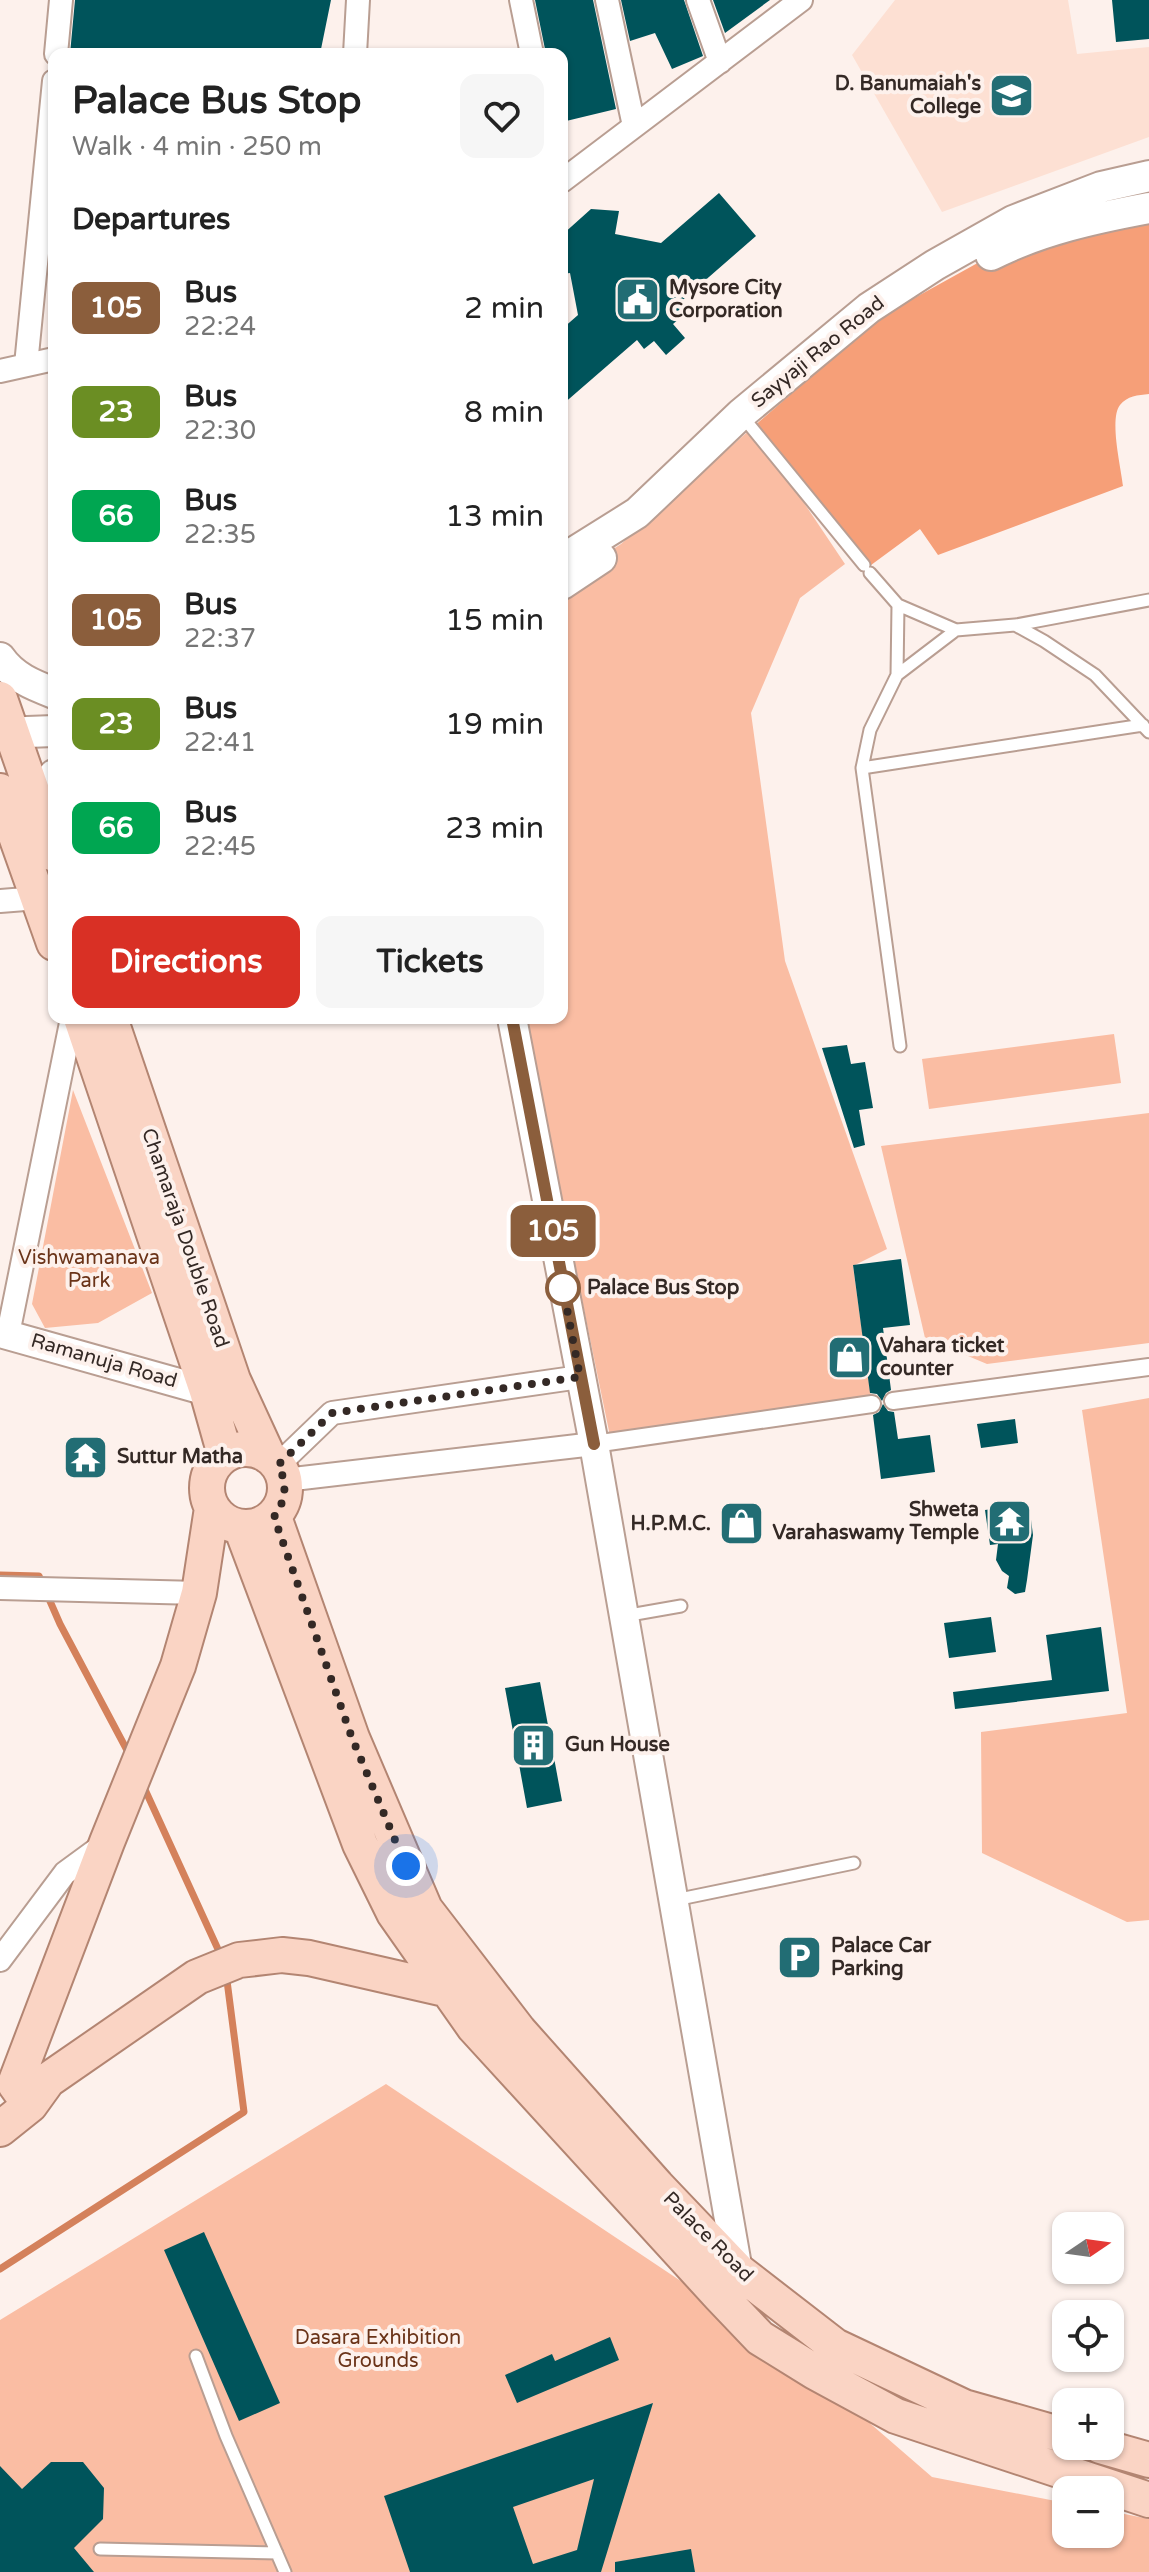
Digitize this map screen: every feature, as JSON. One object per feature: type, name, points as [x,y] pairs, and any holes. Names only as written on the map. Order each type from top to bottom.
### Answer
[{"type":"main road","name":"Sayyaji Rao Road","points":[[568,580],[648,526],[747,421],[869,308],[935,265],[1013,221],[1101,187],[1149,176]]},
{"type":"main road","name":"Sayyaji Rao Road","points":[[568,556],[637,513],[747,421],[880,317],[943,279],[1021,239],[1149,208]]},
{"type":"main road","points":[[0,658],[9,671],[48,691]]},
{"type":"main road","points":[[3,721],[48,714]]},
{"type":"main road","points":[[3,721],[48,730]]},
{"type":"main road","points":[[3,721],[48,838]]},
{"type":"main road","points":[[0,791],[48,926]]},
{"type":"main road","points":[[83,1024],[207,1391],[225,1455]]},
{"type":"main road","name":"Chamaraja Double Road","points":[[112,1024],[233,1380],[277,1467]]},
{"type":"main road","points":[[239,1449],[254,1450],[277,1467],[285,1493],[274,1517],[259,1526],[241,1527],[224,1521],[212,1508],[207,1494],[208,1479],[214,1465],[225,1455],[239,1449]]},
{"type":"main road","points":[[0,2129],[23,2091],[107,1842],[178,1666],[199,1593],[212,1508]]},
{"type":"main road","points":[[274,1517],[352,1738],[457,1976],[474,2027],[543,2105],[760,2338],[896,2416],[1149,2500]]},
{"type":"main road","points":[[241,1527],[360,1844],[394,1913],[457,1976]]},
{"type":"main road","points":[[23,2091],[197,1977],[239,1960],[282,1955],[457,1976]]},
{"type":"main road","name":"Palace Road","points":[[457,1976],[529,2043],[738,2271],[835,2346],[964,2407],[1052,2432]]},
{"type":"main road","points":[[1124,2453],[1149,2460]]},
{"type":"street","points":[[57,48],[61,0]]},
{"type":"street","points":[[355,48],[358,0]]},
{"type":"street","points":[[521,0],[531,48]]},
{"type":"street","points":[[607,0],[634,126]]},
{"type":"street","points":[[698,0],[720,62]]},
{"type":"street","points":[[568,176],[801,0]]},
{"type":"street","points":[[26,365],[48,158]]},
{"type":"street","points":[[0,371],[48,360]]},
{"type":"street","points":[[0,901],[38,898]]},
{"type":"street","points":[[4,1334],[71,1024]]},
{"type":"street","points":[[513,1024],[594,1444],[738,2271]]},
{"type":"street","name":"Ramanuja Road","points":[[4,1334],[207,1391]]},
{"type":"street","points":[[893,1401],[1149,1367]]},
{"type":"street","points":[[277,1467],[332,1413],[580,1377]]},
{"type":"street","points":[[277,1467],[594,1444],[872,1404]]},
{"type":"street","points":[[6,1588],[199,1593]]},
{"type":"street","points":[[0,1960],[65,1873],[107,1842]]},
{"type":"lane","points":[[747,421],[898,605],[956,630],[1015,625],[1149,600]]},
{"type":"lane","points":[[898,605],[897,675],[870,730],[862,768],[900,1046]]},
{"type":"lane","points":[[1015,625],[1095,675],[1146,728]]},
{"type":"lane","points":[[897,675],[956,630]]},
{"type":"lane","points":[[862,768],[1146,728]]},
{"type":"lane","points":[[624,1616],[681,1606]]},
{"type":"lane","points":[[673,1900],[854,1863]]},
{"type":"lane","points":[[196,2356],[226,2436],[285,2572]]},
{"type":"lane","points":[[100,2549],[277,2553]]},
{"type":"shaded area","name":"D. Banumaiah's College","points":[[895,0],[1068,0],[1077,54],[1149,47],[1149,137],[942,212],[852,55]]},
{"type":"shaded area","points":[[1149,209],[1149,394],[1126,400],[1117,412],[1116,432],[1123,486],[938,555],[920,529],[867,568],[753,427],[880,317],[1021,239]]},
{"type":"green space","points":[[753,427],[845,564],[800,598],[751,713],[785,961],[887,1249],[853,1266],[872,1404],[610,1436],[525,1024],[568,1024],[568,578],[621,544]]},
{"type":"green space","points":[[1114,1034],[1121,1083],[929,1109],[922,1059]]},
{"type":"green space","name":"Vishwamanava Park","points":[[73,1090],[152,1293],[98,1323],[45,1328],[32,1304]]},
{"type":"green space","points":[[1149,1113],[1149,1343],[987,1364],[925,1338],[881,1146]]},
{"type":"green space","points":[[1149,1398],[1149,1920],[1127,1922],[982,1853],[981,1732],[1127,1713],[1082,1410]]},
{"type":"green space","name":"Dasara Exhibition Grounds","points":[[386,2084],[790,2354],[932,2477],[1052,2500],[1052,2548],[1124,2548],[1124,2514],[1149,2519],[1149,2572],[0,2572],[0,2320]]},
{"type":"building","points":[[75,0],[331,0],[321,48],[71,48]]},
{"type":"building","points":[[535,0],[593,0],[616,109],[568,121],[568,48],[545,48]]},
{"type":"building","points":[[621,0],[684,0],[703,56],[672,69],[655,33],[630,41]]},
{"type":"building","points":[[713,0],[770,0],[725,33]]},
{"type":"building","points":[[1112,0],[1149,0],[1149,39],[1116,42]]},
{"type":"building","name":"Mysore City Corporation","points":[[719,193],[756,236],[678,304],[686,313],[673,324],[685,338],[666,355],[654,341],[644,349],[637,340],[568,400],[568,324],[578,315],[568,273],[568,230],[591,209],[619,211],[615,234],[661,243]]},
{"type":"building","points":[[847,1045],[851,1064],[865,1062],[873,1108],[859,1110],[865,1145],[854,1148],[822,1048]]},
{"type":"building","points":[[901,1259],[910,1325],[883,1328],[891,1390],[882,1401],[877,1394],[870,1393],[853,1265]]},
{"type":"building","points":[[883,1404],[888,1411],[894,1412],[898,1439],[930,1435],[935,1472],[881,1479],[873,1415],[879,1412]]},
{"type":"building","points":[[1015,1419],[1018,1443],[981,1448],[977,1424]]},
{"type":"building","points":[[1029,1504],[1033,1535],[1027,1580],[1025,1592],[1015,1594],[1007,1588],[1009,1576],[996,1560],[998,1544],[990,1545],[985,1510]]},
{"type":"building","points":[[991,1617],[996,1652],[949,1658],[944,1623]]},
{"type":"building","points":[[1101,1627],[1109,1691],[955,1709],[953,1692],[1052,1680],[1046,1635]]},
{"type":"building","name":"Gun House","points":[[540,1682],[562,1801],[527,1808],[505,1688]]},
{"type":"building","points":[[204,2232],[280,2403],[239,2421],[164,2250]]},
{"type":"building","points":[[610,2337],[619,2360],[517,2403],[505,2375],[552,2354],[555,2361]]},
{"type":"building","points":[[653,2403],[601,2572],[410,2572],[384,2496]],"holes":[[[594,2479],[577,2550],[533,2564],[513,2507]]]},
{"type":"building","points":[[51,2462],[83,2462],[104,2488],[103,2519],[74,2548],[94,2572],[0,2572],[0,2466],[22,2489]]},
{"type":"building","points":[[691,2549],[695,2572],[615,2572],[615,2562]]},
{"type":"waterway","points":[[0,1575],[39,1576],[60,1624],[129,1754]]},
{"type":"waterway","points":[[142,1783],[222,1958]]},
{"type":"waterway","points":[[0,2269],[244,2112],[226,1973]]},
{"type":"bus line","name":"105","points":[[513,1024],[594,1444]]},
{"type":"place","name":"D. Banumaiah's College","points":[[1012,96]]},
{"type":"place","name":"Mysore City Corporation","points":[[638,300]]},
{"type":"place","name":"Palace Bus Stop","points":[[563,1288]]},
{"type":"place","name":"Vahara ticket counter","points":[[849,1357]]},
{"type":"place","name":"Suttur Matha","points":[[86,1457]]},
{"type":"place","name":"Shweta Varahaswamy Temple","points":[[1010,1522]]},
{"type":"place","name":"H.P.M.C.","points":[[742,1524]]},
{"type":"place","name":"Gun House","points":[[534,1745]]},
{"type":"place","name":"Palace Car Parking","points":[[800,1958]]},
{"type":"route","points":[[406,1866],[352,1738],[274,1517],[285,1493],[285,1480],[278,1465],[332,1413],[580,1377],[563,1288]]}]
